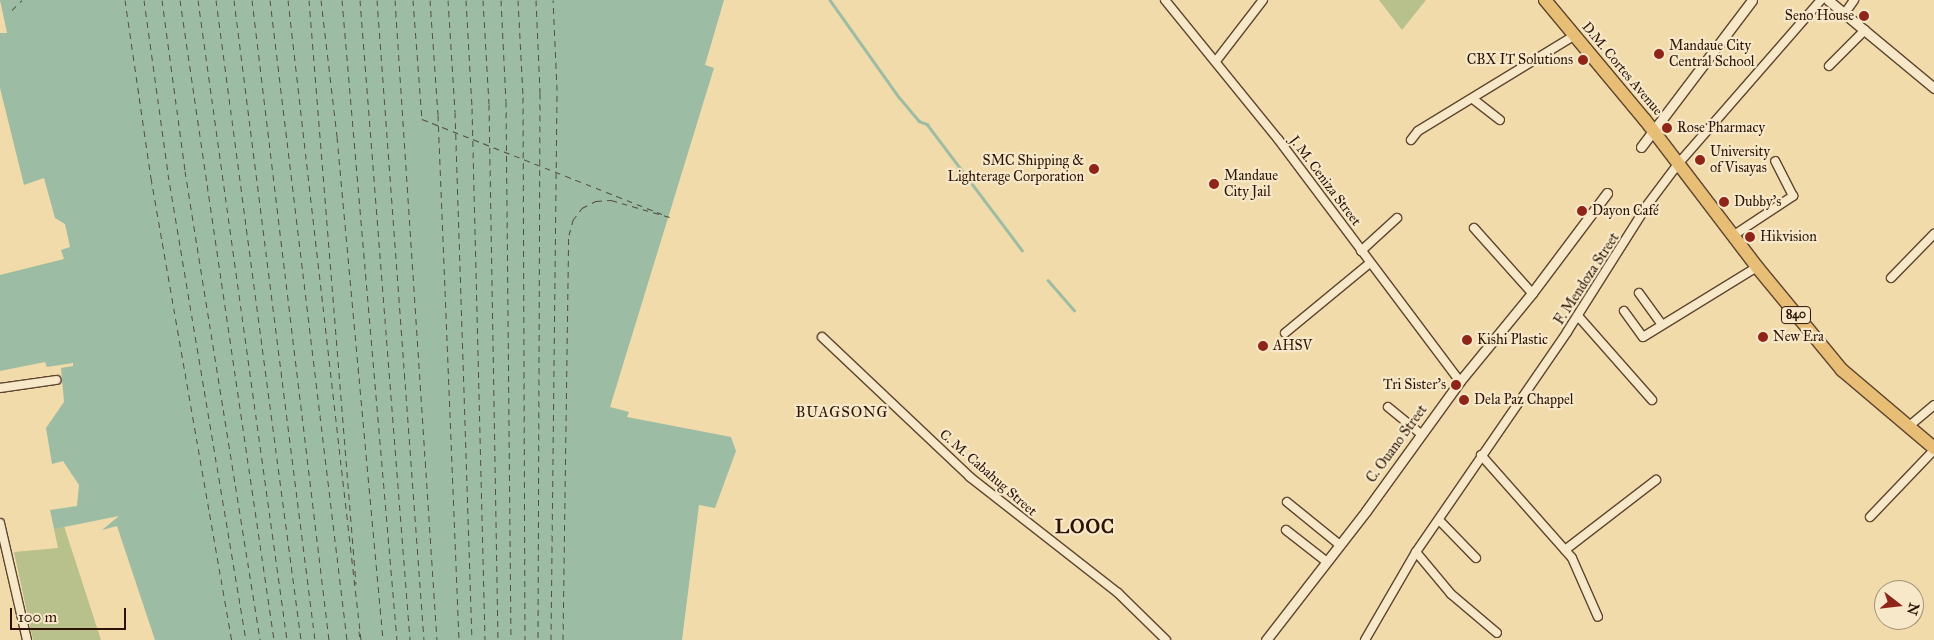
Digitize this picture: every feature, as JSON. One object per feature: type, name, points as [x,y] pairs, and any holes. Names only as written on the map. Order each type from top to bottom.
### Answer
[{"type":"highway","name":"D.M. Cortes Avenue","points":[[1545,0],[1654,131],[1757,267],[1844,372],[1934,449]]},
{"type":"street","name":"J. M. Ceniza Street","points":[[1165,0],[1216,61],[1460,381]]},
{"type":"street","points":[[1216,61],[1263,0]]},
{"type":"street","points":[[1641,148],[1752,0]]},
{"type":"street","name":"F. Mendoza Street","points":[[1365,640],[1416,552],[1578,316],[1648,204],[1678,164],[1821,0]]},
{"type":"street","points":[[1828,0],[1934,88]]},
{"type":"street","points":[[1844,13],[1854,0]]},
{"type":"street","points":[[1829,66],[1865,30]]},
{"type":"street","points":[[1411,140],[1418,131],[1575,35]]},
{"type":"street","points":[[1473,99],[1500,120]]},
{"type":"street","points":[[1734,235],[1793,196],[1775,161]]},
{"type":"street","name":"C. Ouano Street","points":[[1266,640],[1340,545],[1460,381],[1532,293],[1607,192]]},
{"type":"street","points":[[1361,251],[1397,218]]},
{"type":"street","points":[[1474,228],[1532,293]]},
{"type":"street","points":[[1891,278],[1934,234]]},
{"type":"street","points":[[1285,333],[1370,263]]},
{"type":"street","points":[[1624,312],[1643,337],[1757,267]]},
{"type":"street","points":[[1638,293],[1662,325]]},
{"type":"street","points":[[1578,316],[1652,400]]},
{"type":"street","name":"C. M. Cabahug Street","points":[[822,336],[970,477],[1118,593],[1166,640]]},
{"type":"street","points":[[0,388],[56,380]]},
{"type":"street","points":[[1908,427],[1934,405]]},
{"type":"street","points":[[1388,407],[1421,434]]},
{"type":"street","points":[[1870,517],[1934,449]]},
{"type":"street","points":[[1481,455],[1572,558],[1598,618]]},
{"type":"street","points":[[1565,550],[1656,480]]},
{"type":"street","points":[[1287,502],[1340,545]]},
{"type":"street","points":[[1439,520],[1476,558]]},
{"type":"street","points":[[0,523],[27,640]]},
{"type":"street","points":[[1286,530],[1327,562]]},
{"type":"street","points":[[1416,552],[1451,594],[1497,633]]},
{"type":"shaded area","points":[[0,0],[724,0],[705,65],[714,68],[610,407],[629,412],[627,417],[731,437],[736,451],[715,508],[699,505],[682,640],[155,640],[117,526],[102,530],[119,516],[54,529],[50,510],[77,506],[79,485],[63,461],[52,464],[46,428],[64,402],[61,368],[73,366],[73,363],[47,367],[45,362],[0,371],[0,275],[64,259],[61,250],[70,247],[65,224],[55,218],[44,178],[24,185],[0,88],[0,33],[7,33]]},
{"type":"shaded area","points":[[1379,0],[1426,0],[1402,30]]},
{"type":"shaded area","points":[[64,526],[101,640],[33,640],[14,552],[58,548],[54,529]]},
{"type":"waterway","points":[[830,0],[899,97],[919,121],[927,124],[1022,250]]},
{"type":"waterway","points":[[1048,280],[1074,310]]},
{"type":"ferry route","points":[[12,10],[22,0]]},
{"type":"ferry route","points":[[125,0],[151,178],[232,640]]},
{"type":"ferry route","points":[[144,0],[168,174],[246,640]]},
{"type":"ferry route","points":[[162,0],[185,171],[260,640]]},
{"type":"ferry route","points":[[180,0],[274,640]]},
{"type":"ferry route","points":[[198,0],[287,640]]},
{"type":"ferry route","points":[[216,0],[301,640]]},
{"type":"ferry route","points":[[234,0],[315,640]]},
{"type":"ferry route","points":[[252,0],[329,640]]},
{"type":"ferry route","points":[[270,0],[347,640]]},
{"type":"ferry route","points":[[288,0],[361,640]]},
{"type":"ferry route","points":[[309,0],[356,584]]},
{"type":"ferry route","points":[[321,0],[337,137],[383,640]]},
{"type":"ferry route","points":[[342,0],[397,640]]},
{"type":"ferry route","points":[[360,0],[410,640]]},
{"type":"ferry route","points":[[377,0],[424,640]]},
{"type":"ferry route","points":[[395,0],[437,640]]},
{"type":"ferry route","points":[[413,0],[422,119],[662,214]]},
{"type":"ferry route","points":[[430,0],[438,115],[459,640]]},
{"type":"ferry route","points":[[448,0],[455,112],[472,640]]},
{"type":"ferry route","points":[[466,0],[472,108],[485,640]]},
{"type":"ferry route","points":[[483,0],[489,104],[498,640]]},
{"type":"ferry route","points":[[501,0],[506,101],[511,640]]},
{"type":"ferry route","points":[[518,0],[523,97],[525,640]]},
{"type":"ferry route","points":[[536,0],[540,93],[538,640]]},
{"type":"ferry route","points":[[551,640],[557,90],[553,0]]},
{"type":"ferry route","points":[[563,640],[569,235],[573,220],[582,208],[596,201],[611,200],[670,217]]},
{"type":"ferry route","points":[[359,631],[360,640]]},
{"type":"place","name":"Seno House","points":[[1864,16]]},
{"type":"place","name":"Mandaue City Central School","points":[[1659,54]]},
{"type":"place","name":"CBX IT Solutions","points":[[1583,60]]},
{"type":"place","name":"Rose Pharmacy","points":[[1667,128]]},
{"type":"place","name":"University of Visayas","points":[[1700,160]]},
{"type":"place","name":"SMC Shipping & Lighterage Corporation","points":[[1094,169]]},
{"type":"place","name":"Mandaue City Jail","points":[[1214,184]]},
{"type":"place","name":"Dubby's","points":[[1724,202]]},
{"type":"place","name":"Dayon Café","points":[[1582,211]]},
{"type":"place","name":"Hikvision","points":[[1750,237]]},
{"type":"place","name":"New Era","points":[[1763,337]]},
{"type":"place","name":"Kishi Plastic","points":[[1467,340]]},
{"type":"place","name":"AHSV","points":[[1263,346]]},
{"type":"place","name":"Tri Sister's","points":[[1456,385]]},
{"type":"place","name":"Dela Paz Chappel","points":[[1464,400]]},
{"type":"district","name":"BUAGSONG","points":[[842,413]]},
{"type":"district","name":"LOOC","points":[[1085,527]]}]
